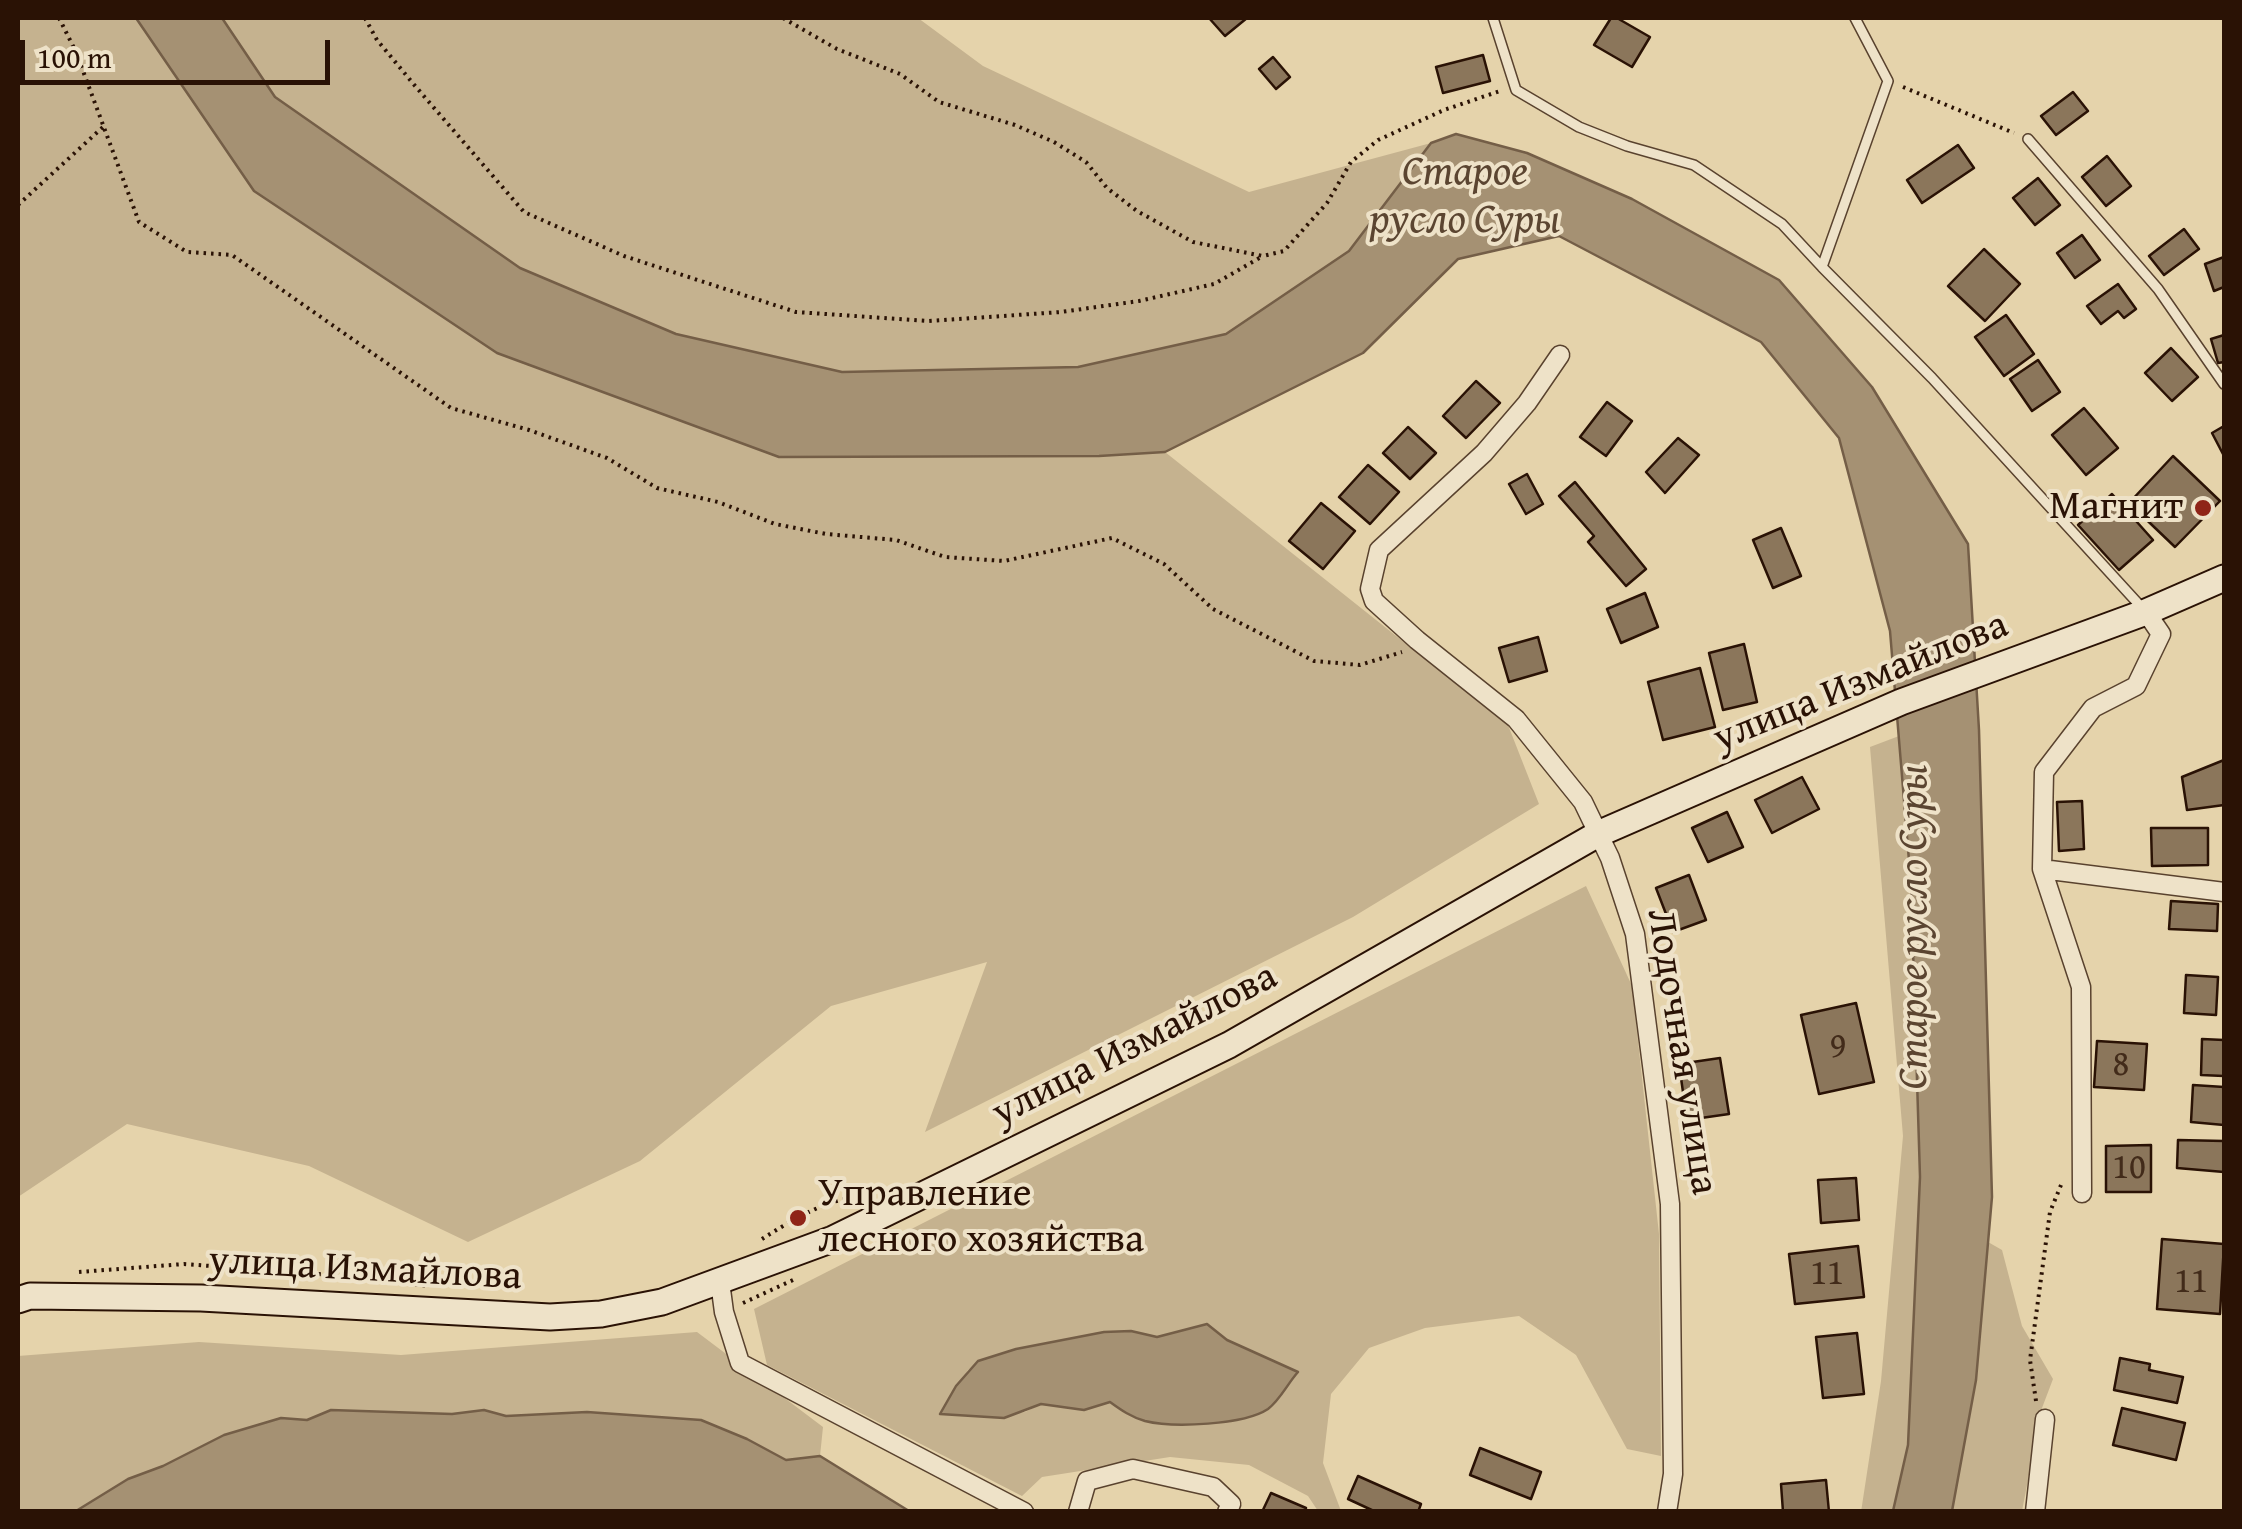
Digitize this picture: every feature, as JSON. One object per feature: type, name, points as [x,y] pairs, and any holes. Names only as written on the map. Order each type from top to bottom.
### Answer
[{"type":"main road","name":"улица Измайлова","points":[[18,1300],[30,1296],[201,1298],[550,1317],[601,1314],[647,1305],[720,1282],[875,1219],[1228,1044],[1598,834],[1901,702],[2146,612],[2224,578]]},
{"type":"street","name":"Лодочная улица","points":[[1560,354],[1527,404],[1484,453],[1379,550],[1370,589],[1374,601],[1417,640],[1516,719],[1583,802],[1635,934],[1670,1204],[1673,1474],[1667,1512]]},
{"type":"street","points":[[2082,1193],[2081,987],[2042,868],[2044,772],[2094,708],[2136,686],[2161,634],[2146,612]]},
{"type":"street","points":[[2042,868],[2224,892]]},
{"type":"street","points":[[720,1282],[724,1312],[740,1363],[1024,1512]]},
{"type":"street","points":[[2036,1512],[2046,1419]]},
{"type":"street","points":[[1078,1512],[1087,1481],[1133,1469],[1213,1487],[1231,1504],[1228,1512]]},
{"type":"lane","points":[[1493,18],[1516,90],[1579,127],[1694,165],[1782,224],[1932,378],[2146,612]]},
{"type":"lane","points":[[1822,267],[1888,81],[1855,18]]},
{"type":"lane","points":[[2028,139],[2158,289],[2224,384]]},
{"type":"path","points":[[59,18],[76,52],[139,222],[187,252],[232,255],[451,408],[607,458],[657,488],[718,502],[775,524],[826,534],[896,540],[946,557],[1004,561],[1112,538],[1164,564],[1213,609],[1314,661],[1360,665],[1399,654],[1417,640]]},
{"type":"path","points":[[366,18],[406,76],[524,212],[624,256],[796,312],[929,321],[1061,312],[1139,301],[1214,284],[1264,256],[1284,250],[1326,203],[1351,162],[1378,140],[1492,91],[1516,90]]},
{"type":"path","points":[[783,18],[837,48],[900,74],[939,102],[1016,125],[1054,142],[1086,162],[1107,188],[1137,211],[1193,242],[1264,256]]},
{"type":"path","points":[[1888,81],[2028,139]]},
{"type":"path","points":[[18,204],[102,128]]},
{"type":"path","points":[[2046,1419],[2033,1394],[2030,1360],[2043,1255],[2050,1212],[2066,1174],[2082,1151]]},
{"type":"path","points":[[756,1243],[798,1217],[857,1196],[879,1196]]},
{"type":"path","points":[[72,1272],[184,1264],[372,1278],[444,1288]]},
{"type":"shaded area","points":[[18,18],[136,18],[254,191],[497,353],[779,457],[1099,456],[1165,452],[1508,725],[1539,804],[1353,917],[925,1132],[987,962],[831,1006],[640,1161],[468,1242],[309,1166],[127,1124],[18,1197]]},
{"type":"shaded area","points":[[222,18],[918,18],[983,66],[1249,192],[1431,143],[1350,251],[1226,334],[1078,367],[842,372],[676,334],[520,268],[275,97]]},
{"type":"shaded area","points":[[1899,736],[1911,884],[1920,1177],[1908,1445],[1893,1511],[1861,1512],[1881,1381],[1903,1136],[1870,747]]},
{"type":"shaded area","points":[[1586,886],[1632,986],[1659,1234],[1661,1456],[1627,1449],[1576,1355],[1519,1316],[1425,1328],[1369,1348],[1331,1394],[1323,1463],[1341,1511],[1318,1511],[1308,1496],[1249,1465],[1170,1457],[1042,1477],[1022,1496],[767,1365],[754,1309]],"holes":[[[1206,1324],[1227,1340],[1297,1372],[1273,1406],[1228,1423],[1148,1422],[1110,1402],[1084,1410],[1041,1404],[1025,1412],[980,1417],[941,1414],[968,1370],[1016,1349],[1104,1332],[1131,1331],[1157,1337]]]},
{"type":"shaded area","points":[[1988,1242],[2002,1250],[2022,1326],[2053,1379],[2042,1408],[2022,1511],[1952,1512],[1976,1380]]},
{"type":"shaded area","points":[[697,1332],[823,1427],[820,1456],[786,1460],[700,1420],[587,1412],[506,1416],[484,1410],[452,1414],[331,1410],[307,1420],[281,1418],[224,1435],[128,1479],[76,1511],[18,1512],[18,1356],[199,1342],[401,1355]]},
{"type":"water","name":"Старое русло Суры","points":[[136,18],[222,18],[275,97],[520,268],[676,334],[842,372],[1078,367],[1226,334],[1349,251],[1431,143],[1456,134],[1527,153],[1632,199],[1779,280],[1872,387],[1968,544],[1979,730],[1992,1197],[1976,1380],[1952,1511],[1893,1511],[1908,1445],[1920,1177],[1911,885],[1890,631],[1839,438],[1761,342],[1559,236],[1458,259],[1363,353],[1165,452],[1099,456],[779,457],[497,353],[254,191]]},
{"type":"water","points":[[1207,1324],[1227,1340],[1298,1372],[1268,1409],[1243,1419],[1190,1424],[1145,1421],[1110,1402],[1084,1410],[1041,1404],[1004,1418],[940,1414],[956,1386],[978,1361],[1016,1349],[1104,1332],[1131,1331],[1157,1337]]},
{"type":"water","points":[[331,1410],[452,1414],[484,1410],[506,1416],[587,1412],[701,1420],[786,1460],[820,1456],[909,1511],[76,1511],[128,1479],[224,1435],[281,1418],[307,1420]]},
{"type":"building","points":[[1209,18],[1247,18],[1225,36]]},
{"type":"building","points":[[1611,18],[1650,37],[1632,67],[1594,45]]},
{"type":"building","points":[[1483,55],[1490,81],[1443,93],[1436,67]]},
{"type":"building","points":[[1273,57],[1290,77],[1276,89],[1259,69]]},
{"type":"building","points":[[2073,92],[2088,111],[2056,135],[2041,116]]},
{"type":"building","points":[[1958,145],[1974,168],[1922,203],[1907,180]]},
{"type":"building","points":[[2107,156],[2131,186],[2106,206],[2082,177]]},
{"type":"building","points":[[2038,178],[2060,205],[2035,225],[2013,198]]},
{"type":"building","points":[[2184,229],[2199,249],[2164,275],[2149,256]]},
{"type":"building","points":[[2082,235],[2100,260],[2075,278],[2057,253]]},
{"type":"building","points":[[1984,249],[2020,284],[1985,321],[1948,286]]},
{"type":"building","points":[[2224,257],[2224,287],[2214,291],[2205,264]]},
{"type":"building","points":[[2118,284],[2136,309],[2124,318],[2118,311],[2101,324],[2087,306]]},
{"type":"building","points":[[2006,315],[2034,354],[2004,376],[1975,337]]},
{"type":"building","points":[[2224,335],[2224,362],[2218,363],[2211,339]]},
{"type":"building","points":[[2171,348],[2198,377],[2172,401],[2145,373]]},
{"type":"building","points":[[2038,360],[2060,392],[2032,411],[2010,379]]},
{"type":"building","points":[[1476,381],[1500,403],[1466,438],[1443,416]]},
{"type":"building","points":[[1607,402],[1632,421],[1606,456],[1580,437]]},
{"type":"building","points":[[2084,408],[2118,448],[2086,475],[2052,435]]},
{"type":"building","points":[[2224,426],[2224,456],[2212,433]]},
{"type":"building","points":[[1408,427],[1436,453],[1410,479],[1383,453]]},
{"type":"building","points":[[1678,438],[1699,455],[1665,493],[1646,472]]},
{"type":"building","points":[[2173,456],[2220,501],[2175,547],[2129,503]]},
{"type":"building","points":[[1368,465],[1399,492],[1370,524],[1339,497]]},
{"type":"building","points":[[1527,474],[1543,504],[1526,514],[1509,484]]},
{"type":"building","points":[[1575,482],[1646,569],[1626,586],[1588,542],[1594,536],[1559,496]]},
{"type":"building","points":[[2112,494],[2153,540],[2119,570],[2078,525]]},
{"type":"building","points":[[1321,503],[1355,531],[1323,569],[1289,541]]},
{"type":"building","points":[[1781,528],[1801,576],[1773,588],[1753,540]]},
{"type":"building","points":[[1645,593],[1658,627],[1621,643],[1607,609]]},
{"type":"building","points":[[1538,637],[1547,671],[1509,682],[1499,648]]},
{"type":"building","points":[[1744,644],[1757,702],[1723,710],[1709,653]]},
{"type":"building","points":[[1700,668],[1715,727],[1663,740],[1648,682]]},
{"type":"building","points":[[2224,760],[2224,805],[2187,810],[2182,777]]},
{"type":"building","points":[[1802,777],[1819,809],[1772,833],[1755,800]]},
{"type":"building","points":[[2082,801],[2084,849],[2059,851],[2057,802]]},
{"type":"building","points":[[1727,812],[1743,847],[1708,862],[1692,828]]},
{"type":"building","points":[[2151,828],[2208,828],[2208,865],[2152,866]]},
{"type":"building","points":[[1689,875],[1706,920],[1673,932],[1656,888]]},
{"type":"building","points":[[2171,901],[2218,904],[2217,931],[2169,929]]},
{"type":"building","points":[[2186,975],[2218,977],[2216,1015],[2184,1013]]},
{"type":"building","points":[[1856,1003],[1874,1082],[1819,1094],[1801,1015]]},
{"type":"building","points":[[2202,1039],[2224,1040],[2224,1076],[2201,1075]]},
{"type":"building","points":[[2097,1041],[2147,1044],[2144,1090],[2094,1087]]},
{"type":"building","points":[[1720,1058],[1729,1114],[1687,1120],[1679,1064]]},
{"type":"building","points":[[2193,1085],[2224,1087],[2224,1125],[2191,1122]]},
{"type":"building","points":[[2178,1140],[2224,1141],[2224,1172],[2177,1168]]},
{"type":"building","points":[[2151,1145],[2151,1192],[2106,1192],[2106,1146]]},
{"type":"building","points":[[1856,1178],[1859,1220],[1821,1223],[1818,1180]]},
{"type":"building","points":[[2162,1239],[2224,1244],[2220,1314],[2157,1309]]},
{"type":"building","points":[[1858,1246],[1864,1297],[1795,1304],[1789,1254]]},
{"type":"building","points":[[1857,1333],[1864,1394],[1823,1398],[1816,1337]]},
{"type":"building","points":[[2120,1358],[2150,1364],[2149,1370],[2183,1377],[2177,1403],[2114,1390]]},
{"type":"building","points":[[2122,1408],[2185,1423],[2176,1460],[2113,1445]]},
{"type":"building","points":[[1480,1448],[1541,1472],[1531,1499],[1470,1475]]},
{"type":"building","points":[[1358,1476],[1421,1504],[1418,1512],[1376,1512],[1348,1499]]},
{"type":"building","points":[[1826,1480],[1829,1512],[1783,1512],[1781,1484]]},
{"type":"building","points":[[1271,1493],[1306,1508],[1305,1512],[1262,1512]]},
{"type":"place","name":"Магнит","points":[[2203,508]]},
{"type":"place","name":"Управление лесного хозяйства","points":[[798,1218]]}]
